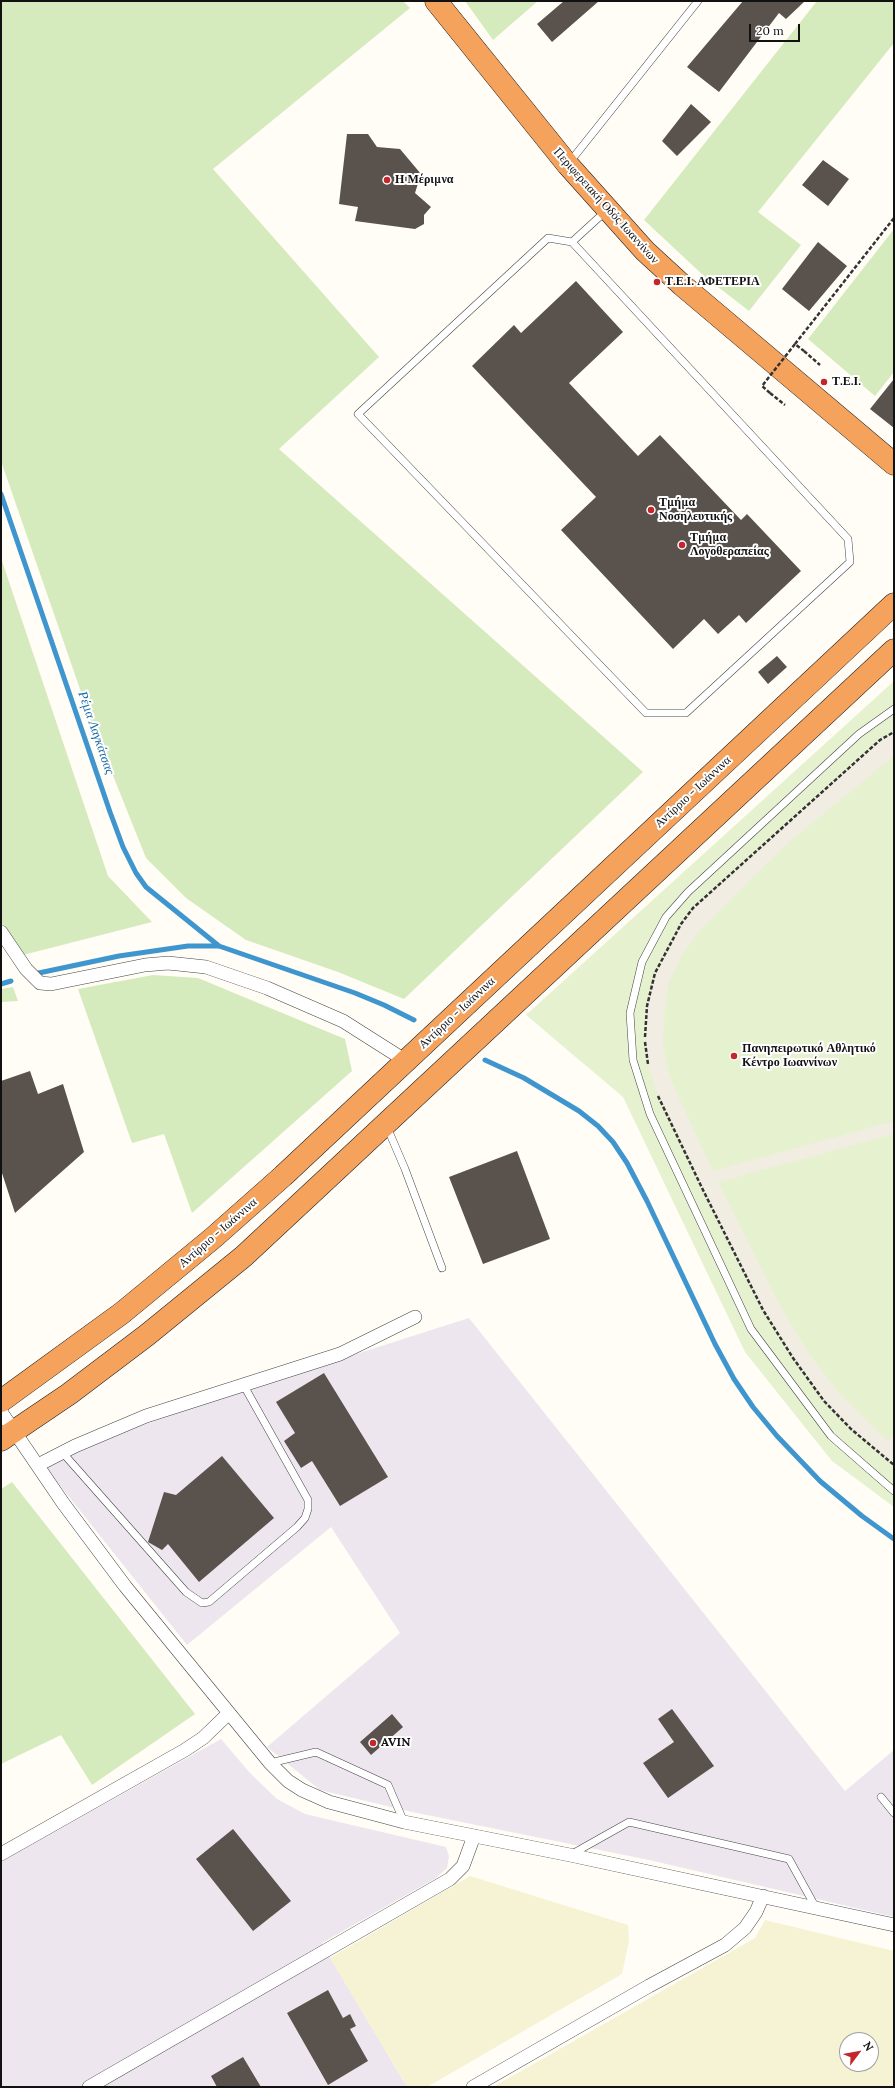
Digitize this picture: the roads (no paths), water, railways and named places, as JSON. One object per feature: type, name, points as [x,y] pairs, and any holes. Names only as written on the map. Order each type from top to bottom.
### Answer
[{"type":"highway","name":"Περιφερειακή Οδός Ιωαννίνων","points":[[436,1],[568,165],[645,251],[682,285],[894,464]]},
{"type":"highway","name":"Αντίρριο - Ιωάννινα","points":[[1,1401],[122,1313],[174,1271],[277,1181],[894,604]]},
{"type":"highway","points":[[8,1436],[69,1394],[211,1284],[386,1125],[894,650]]},
{"type":"street","points":[[1,932],[26,969],[40,983],[51,984],[145,965],[168,963],[206,967],[267,988],[343,1020],[406,1061]]},
{"type":"street","points":[[38,1465],[62,1452],[146,1416],[340,1354],[415,1317]]},
{"type":"street","points":[[1,1412],[8,1436],[38,1465],[77,1522],[125,1586],[270,1763],[288,1781],[312,1796],[404,1822],[570,1855],[894,1925]]},
{"type":"street","points":[[1,1854],[185,1750],[202,1738],[229,1713]]},
{"type":"street","points":[[89,2087],[435,1889],[459,1871],[469,1854],[474,1836]]},
{"type":"street","points":[[473,2087],[649,1986],[725,1945],[745,1928],[756,1912],[763,1896]]},
{"type":"lane","points":[[568,165],[698,1]]},
{"type":"lane","points":[[572,242],[607,210]]},
{"type":"lane","points":[[548,238],[572,242],[848,539],[850,562],[686,713],[646,713],[358,414],[548,238]]},
{"type":"lane","points":[[894,709],[864,729],[837,753],[688,892],[666,917],[642,962],[630,1013],[633,1060],[650,1114],[751,1329],[831,1436],[894,1491]]},
{"type":"lane","points":[[386,1125],[405,1169],[442,1268]]},
{"type":"lane","points":[[62,1452],[186,1592],[202,1603],[209,1602],[297,1527],[304,1518],[308,1509],[308,1500],[243,1384]]},
{"type":"lane","points":[[270,1763],[316,1752],[388,1785],[404,1822]]},
{"type":"lane","points":[[881,1797],[894,1813]]},
{"type":"lane","points":[[570,1855],[629,1822],[789,1859],[817,1909]]},
{"type":"waterway","name":"Ρέμα Λαγκάτσας","points":[[1,494],[123,847],[136,873],[146,887],[219,946]]},
{"type":"waterway","points":[[34,974],[119,956],[188,946],[219,946],[355,993],[414,1020]]},
{"type":"waterway","points":[[1,984],[11,981]]},
{"type":"waterway","points":[[485,1060],[524,1078],[579,1111],[598,1126],[613,1142],[627,1163],[647,1201],[715,1344],[734,1379],[753,1407],[777,1436],[820,1481],[862,1516],[894,1539]]},
{"type":"place","name":"Η Μέριμνα","points":[[387,180]]},
{"type":"place","name":"Τ.Ε.Ι. ΑΦΕΤΕΡΙΑ","points":[[657,282]]},
{"type":"place","name":"Τ.Ε.Ι.","points":[[824,382]]},
{"type":"place","name":"Τμήμα Νοσηλευτικής","points":[[651,510]]},
{"type":"place","name":"Τμήμα Λογοθεραπείας","points":[[682,545]]},
{"type":"place","name":"Πανηπειρωτικό Αθλητικό Κέντρο Ιωαννίνων","points":[[734,1056]]},
{"type":"place","name":"AVIN","points":[[373,1743]]}]
